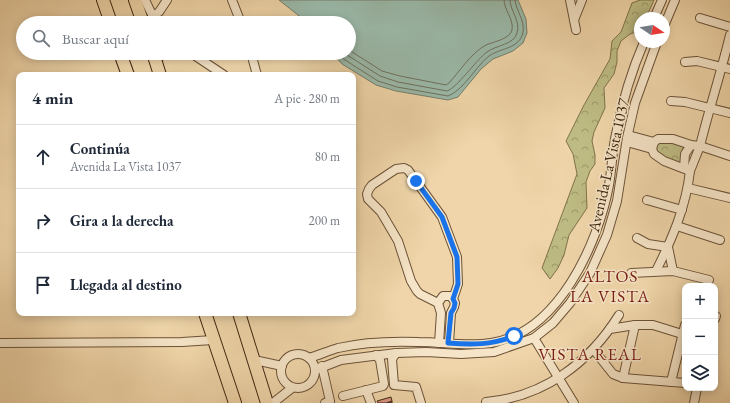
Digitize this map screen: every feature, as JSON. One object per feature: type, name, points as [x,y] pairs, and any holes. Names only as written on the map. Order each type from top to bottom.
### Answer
[{"type":"highway","points":[[103,0],[109,16]]},
{"type":"highway","points":[[135,0],[147,16]]},
{"type":"highway","points":[[123,60],[127,72]]},
{"type":"highway","points":[[155,60],[159,72]]},
{"type":"highway","points":[[206,316],[235,403]]},
{"type":"highway","points":[[240,316],[268,403]]},
{"type":"street","points":[[145,0],[150,16]]},
{"type":"street","points":[[155,16],[167,0]]},
{"type":"street","points":[[232,0],[238,16]]},
{"type":"street","points":[[570,0],[576,30]]},
{"type":"street","points":[[574,21],[582,0]]},
{"type":"street","points":[[657,12],[662,0]]},
{"type":"street","points":[[670,13],[676,0]]},
{"type":"street","points":[[700,18],[730,27]]},
{"type":"street","points":[[687,170],[700,146],[709,109],[726,68],[730,35]]},
{"type":"street","name":"Avenida La Vista 1037","points":[[318,368],[341,360],[396,352],[461,354],[494,352],[534,338],[553,323],[570,303],[590,273],[602,249],[615,136],[624,100],[642,48]]},
{"type":"street","name":"Avenida La Vista 1037","points":[[309,358],[338,348],[361,344],[394,342],[477,345],[492,343],[503,340],[532,325],[556,304],[580,268],[595,234],[607,216],[635,103],[655,48]]},
{"type":"street","points":[[202,60],[220,72]]},
{"type":"street","points":[[253,60],[256,72]]},
{"type":"street","points":[[685,62],[696,61],[726,68]]},
{"type":"street","points":[[671,101],[685,102],[730,113]]},
{"type":"street","points":[[627,139],[653,145]]},
{"type":"street","points":[[687,170],[664,161],[654,154],[653,145],[658,139],[673,139],[730,156]]},
{"type":"street","points":[[656,271],[677,226],[682,210],[688,188],[686,154],[691,145]]},
{"type":"street","points":[[439,343],[441,313],[438,303],[417,291],[409,277],[398,241],[381,212],[368,199],[367,194],[372,185],[396,169],[404,168],[408,170],[442,217],[457,257],[458,284],[453,299],[455,303],[451,313],[448,343]]},
{"type":"street","points":[[688,188],[730,198]]},
{"type":"street","points":[[647,200],[682,210]]},
{"type":"street","points":[[677,226],[720,240]]},
{"type":"street","points":[[637,238],[648,244],[668,247]]},
{"type":"street","points":[[668,247],[673,271]]},
{"type":"street","points":[[631,273],[673,271],[709,280]]},
{"type":"street","points":[[438,303],[443,296],[450,296],[453,299]]},
{"type":"street","points":[[486,402],[519,400],[558,378],[594,350],[619,315]]},
{"type":"street","points":[[610,329],[635,325],[653,325],[682,334],[671,382]]},
{"type":"street","points":[[623,378],[635,325]]},
{"type":"street","points":[[534,338],[574,403]]},
{"type":"street","points":[[0,343],[182,342],[214,340]]},
{"type":"street","points":[[338,348],[341,360]]},
{"type":"street","points":[[594,350],[612,374],[623,378],[682,383]]},
{"type":"street","points":[[396,352],[392,359],[394,385],[416,387],[421,403]]},
{"type":"street","points":[[292,388],[283,379],[281,372],[282,366],[285,360],[290,356],[297,354],[303,355],[309,358],[318,368],[330,401],[325,403]]},
{"type":"street","points":[[343,396],[381,387],[384,384],[380,360],[376,355]]},
{"type":"street","points":[[254,360],[282,366]]},
{"type":"street","points":[[273,403],[292,388],[306,387],[315,376],[318,368]]},
{"type":"street","points":[[366,390],[371,403]]},
{"type":"street","points":[[694,403],[696,391]]},
{"type":"green space","points":[[640,0],[654,0],[649,12],[634,12],[634,33],[621,41],[617,51],[617,62],[614,74],[604,88],[605,108],[594,132],[592,141],[595,164],[590,171],[586,182],[587,208],[569,235],[564,255],[558,268],[550,279],[542,268],[577,174],[573,154],[566,141],[610,59],[612,41],[621,32],[632,3]]},
{"type":"green space","points":[[658,139],[691,145],[684,168],[654,154]]},
{"type":"water","points":[[279,0],[518,0],[526,19],[527,33],[523,43],[513,51],[493,59],[481,69],[458,97],[448,100],[396,91],[376,85],[342,64],[338,60],[356,60],[356,16],[299,16]]},
{"type":"building","points":[[391,397],[392,401],[386,403],[378,403],[377,401]]},
{"type":"district","name":"ALTOS LA VISTA","points":[[610,286]]},
{"type":"district","name":"VISTA REAL","points":[[590,354]]},
{"type":"route","points":[[416,181],[442,217],[457,257],[459,276],[453,299],[455,303],[451,313],[448,343],[477,345],[492,343],[514,336]]}]
